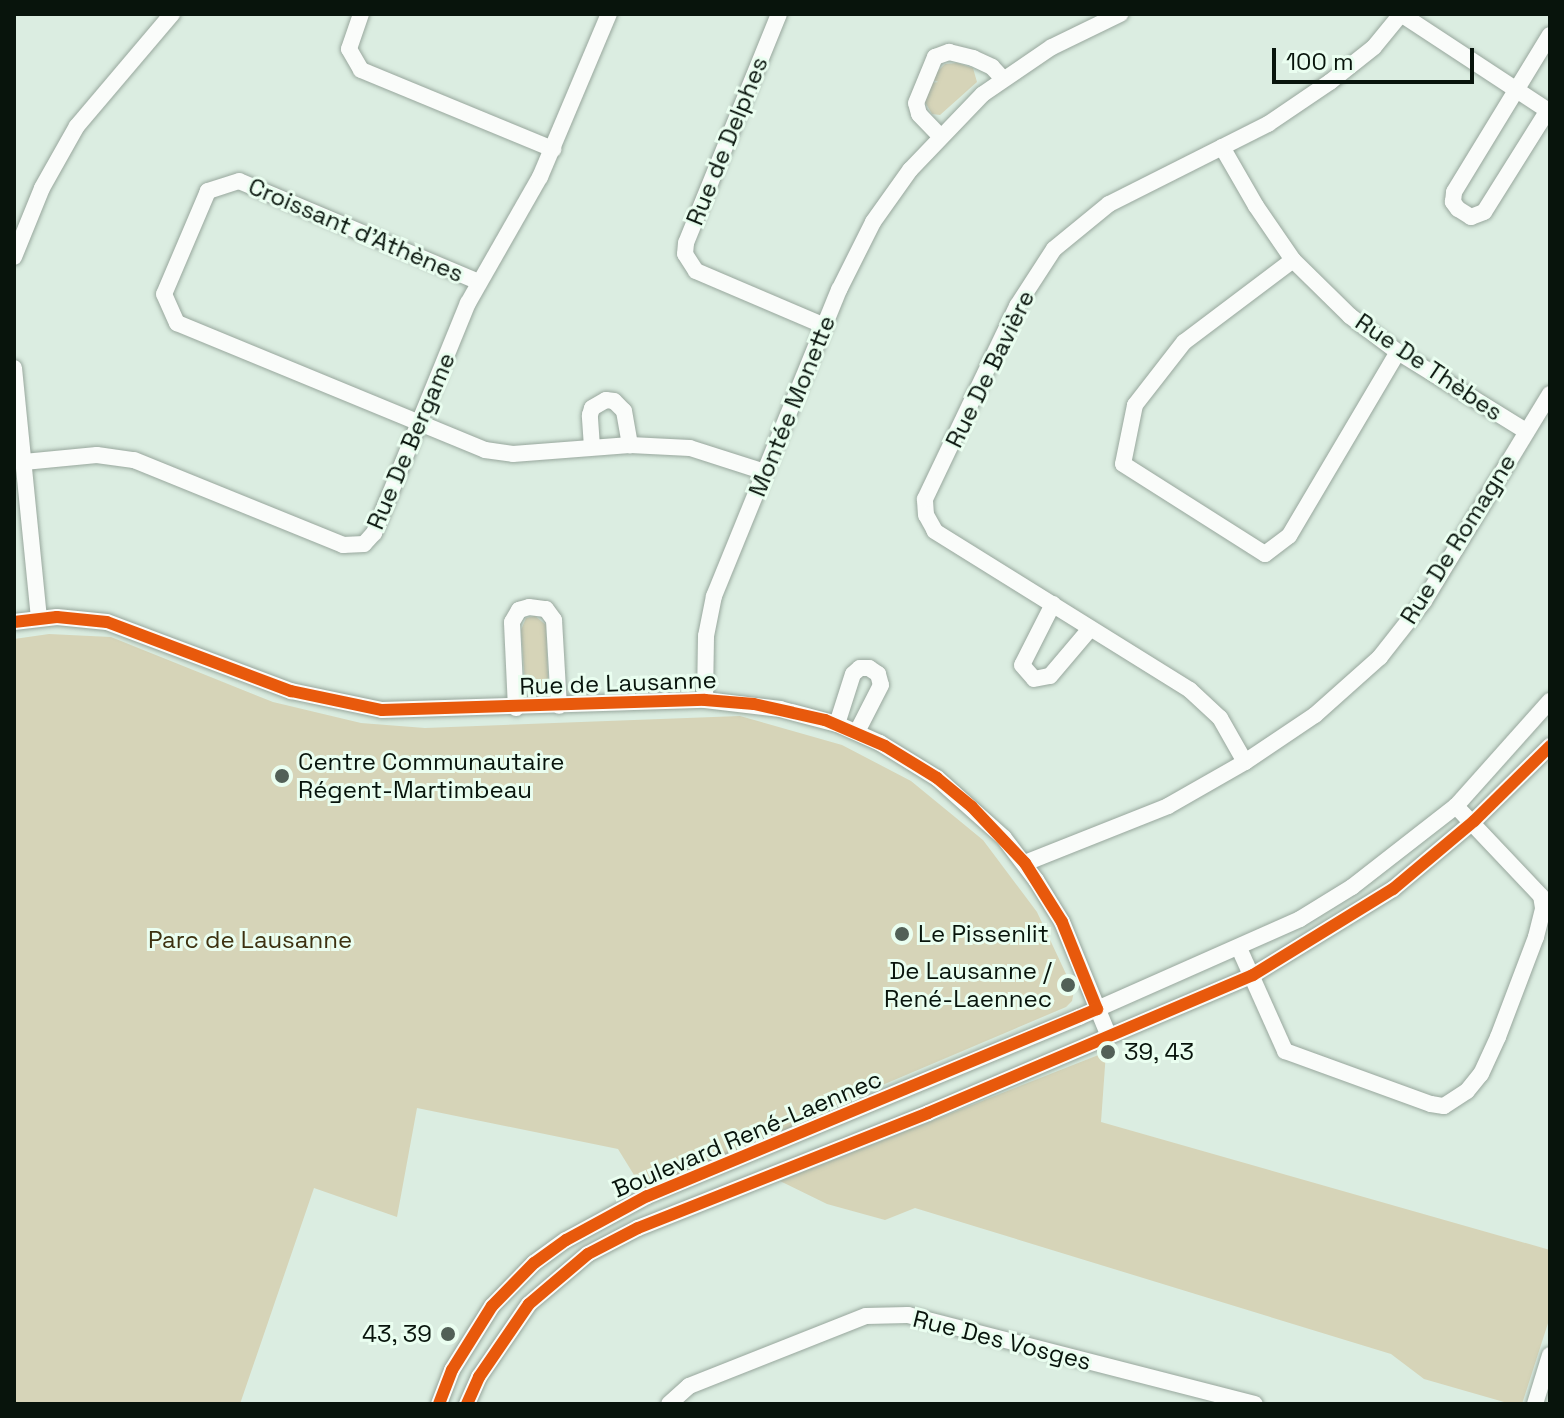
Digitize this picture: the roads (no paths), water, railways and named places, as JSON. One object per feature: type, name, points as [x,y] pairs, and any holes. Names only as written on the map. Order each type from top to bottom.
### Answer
[{"type":"street","points":[[14,257],[18,235],[77,126],[172,14]]},
{"type":"street","points":[[361,14],[349,49],[361,70],[553,149]]},
{"type":"street","name":"Rue De Bergame","points":[[24,462],[97,455],[134,460],[343,545],[358,547],[374,533],[479,282],[553,149],[609,14]]},
{"type":"street","name":"Rue de Delphes","points":[[779,14],[686,243],[685,254],[696,271],[825,326]]},
{"type":"street","name":"Montée Monette","points":[[705,700],[706,636],[711,606],[825,326],[873,222],[905,176],[940,136],[1003,79],[1052,47],[1120,14]]},
{"type":"street","points":[[1401,14],[1518,91],[1549,111],[1484,212],[1471,217],[1453,202],[1454,192],[1518,91],[1550,35]]},
{"type":"street","name":"Rue De Bavière","points":[[1245,762],[1220,718],[1190,690],[1089,630],[1053,604],[935,531],[926,515],[925,499],[1017,306],[1054,249],[1109,204],[1268,124],[1330,82],[1374,47],[1401,14]]},
{"type":"street","points":[[940,136],[919,114],[916,103],[928,68],[938,54],[949,52],[982,61],[1003,79]]},
{"type":"street","name":"Rue De Thèbes","points":[[1222,147],[1256,206],[1293,260],[1350,316],[1398,352],[1526,431]]},
{"type":"street","name":"Croissant d'Athènes","points":[[479,282],[239,181],[208,191],[164,294],[177,323],[419,424],[499,453],[630,445],[702,451],[765,472]]},
{"type":"street","points":[[1293,260],[1184,342],[1135,405],[1123,464],[1265,554],[1289,536],[1398,352]]},
{"type":"street","points":[[14,368],[39,618]]},
{"type":"street","name":"Rue De Romagne","points":[[1025,863],[1168,806],[1245,762],[1315,715],[1380,657],[1424,601],[1550,394]]},
{"type":"street","points":[[592,447],[592,408],[606,400],[614,401],[624,411],[630,445]]},
{"type":"street","points":[[1053,604],[1022,665],[1034,679],[1050,676],[1089,630]]},
{"type":"street","name":"Rue de Lausanne","points":[[516,708],[512,622],[519,610],[536,606],[546,609],[554,620],[559,706]]},
{"type":"street","name":"Rue de Lausanne","points":[[14,622],[39,618],[82,618],[131,628],[291,691],[350,705],[408,711],[705,700],[780,709],[837,724],[857,732],[937,778],[986,820],[1025,863],[1062,922],[1108,1034]]},
{"type":"street","points":[[837,724],[853,674],[860,668],[869,668],[878,674],[881,685],[857,732]]},
{"type":"street","name":"Boulevard René-Laennec","points":[[439,1404],[452,1370],[492,1306],[534,1263],[566,1240],[647,1196],[1097,1009],[1300,919],[1352,887],[1456,806],[1550,701]]},
{"type":"street","name":"Boulevard René-Laennec","points":[[467,1404],[479,1377],[529,1304],[588,1254],[638,1228],[928,1113],[1253,975],[1393,889],[1474,821],[1550,746]]},
{"type":"street","points":[[1239,948],[1285,1051],[1431,1104],[1444,1106],[1467,1091],[1481,1074],[1498,1037],[1536,937],[1543,908],[1541,896],[1474,821],[1456,806]]},
{"type":"street","name":"Rue Des Vosges","points":[[669,1404],[689,1386],[866,1316],[908,1315],[1255,1404]]},
{"type":"street","points":[[1535,1404],[1546,1384],[1550,1355]]},
{"type":"place","name":"Centre Communautaire Régent-Martimbeau","points":[[282,776]]},
{"type":"place","name":"Le Pissenlit","points":[[902,934]]},
{"type":"place","name":"De Lausanne / René-Laennec","points":[[1068,985]]},
{"type":"place","name":"39, 43","points":[[1108,1052]]},
{"type":"place","name":"43, 39","points":[[448,1334]]},
{"type":"park label","name":"Parc de Lausanne","points":[[250,940]]}]
